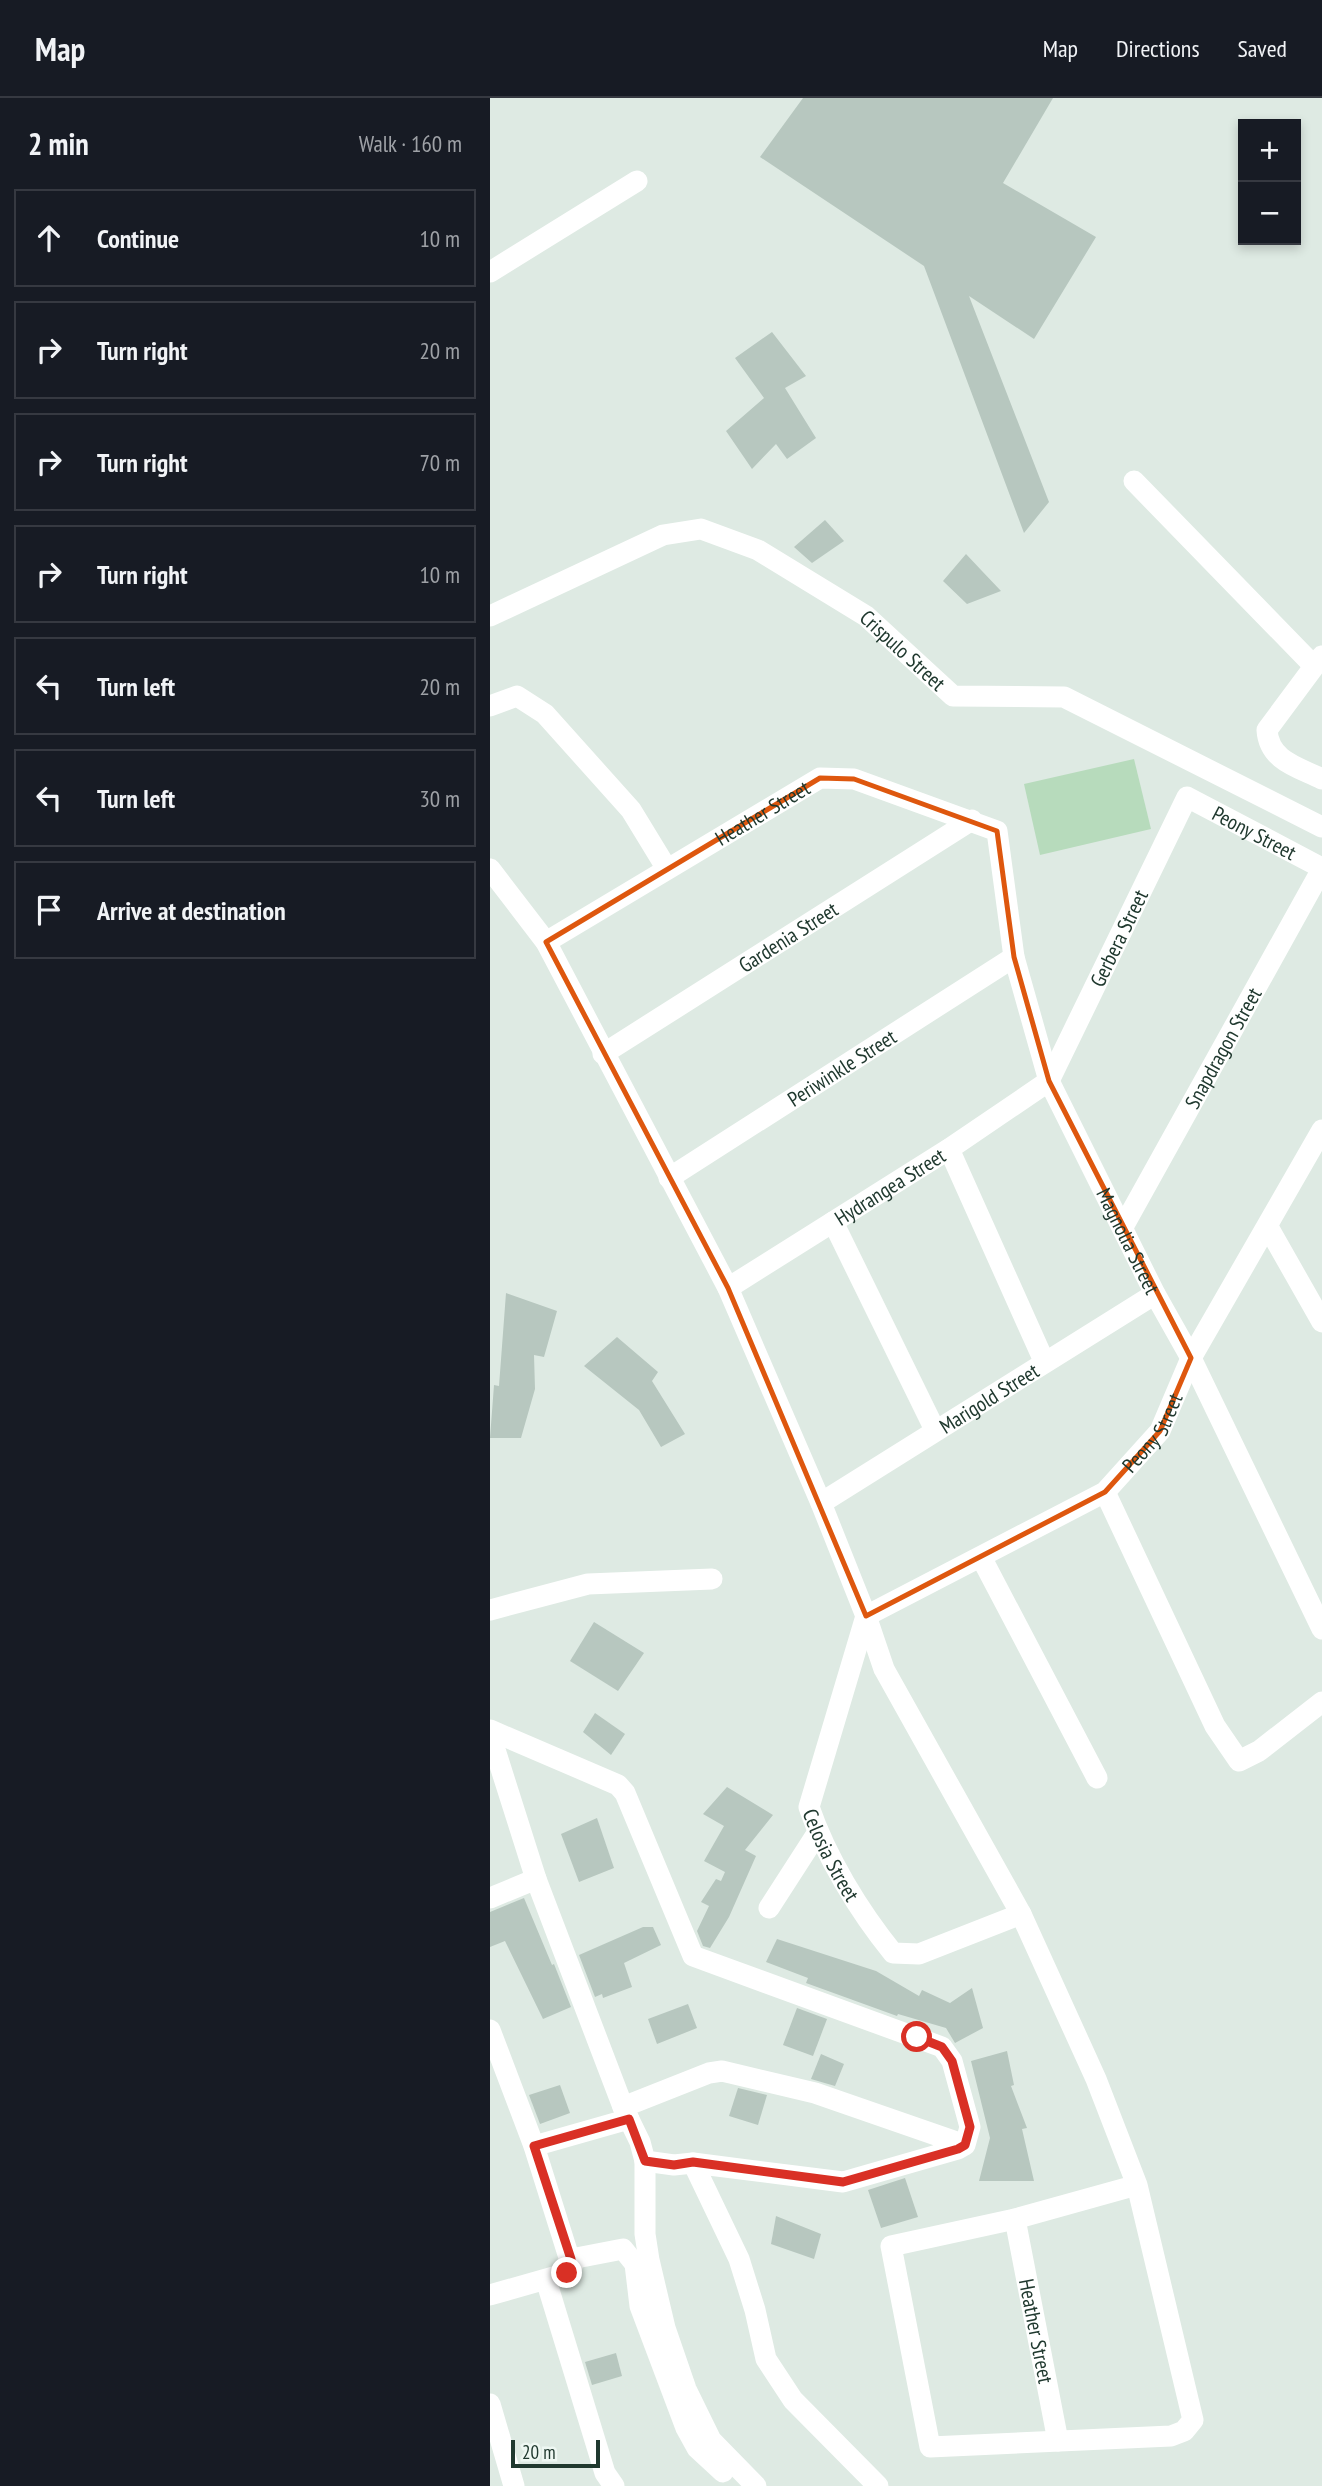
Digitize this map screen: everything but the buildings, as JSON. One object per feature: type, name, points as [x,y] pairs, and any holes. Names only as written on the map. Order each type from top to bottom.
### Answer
[{"type":"street","points":[[490,272],[637,181]]},
{"type":"street","points":[[1134,481],[1317,660],[1267,730],[1268,744],[1275,755],[1322,779]]},
{"type":"street","name":"Crispulo Street","points":[[490,615],[663,535],[701,529],[758,550],[866,616],[953,696],[1064,697],[1322,827]]},
{"type":"street","points":[[490,706],[517,696],[545,715],[631,810],[667,869]]},
{"type":"street","name":"Heather Street","points":[[546,942],[820,778],[854,779],[997,831]]},
{"type":"street","name":"Peony Street","points":[[1187,797],[1322,868]]},
{"type":"street","name":"Gerbera Street","points":[[1049,1081],[1187,797]]},
{"type":"street","name":"Gardenia Street","points":[[603,1054],[972,820]]},
{"type":"street","name":"Magnolia Street","points":[[997,831],[1014,957],[1049,1081],[1155,1294],[1191,1358],[1322,1629]]},
{"type":"street","name":"Snapdragon Street","points":[[1123,1227],[1322,868]]},
{"type":"street","points":[[490,869],[546,942],[728,1288],[821,1503],[884,1669],[1021,1914],[1096,2079],[1138,2185],[1193,2420],[1184,2431],[1171,2436],[930,2446],[891,2246],[1014,2219],[1138,2185]]},
{"type":"street","name":"Periwinkle Street","points":[[669,1178],[1014,957]]},
{"type":"street","name":"Hydrangea Street","points":[[728,1288],[949,1149],[1049,1081]]},
{"type":"street","name":"Peony Street","points":[[866,1616],[1105,1492],[1160,1431],[1191,1358],[1322,1130]]},
{"type":"street","points":[[949,1149],[1044,1362]]},
{"type":"street","points":[[833,1222],[935,1430]]},
{"type":"street","points":[[1268,1227],[1322,1322]]},
{"type":"street","name":"Marigold Street","points":[[821,1503],[1155,1294]]},
{"type":"street","points":[[1105,1492],[1215,1726],[1239,1761],[1259,1751],[1322,1702]]},
{"type":"street","points":[[981,1557],[1097,1778]]},
{"type":"street","points":[[490,1610],[588,1584],[712,1580]]},
{"type":"street","name":"Celosia Street","points":[[866,1616],[809,1807],[818,1832],[870,1925],[892,1952],[919,1954],[1021,1914]]},
{"type":"street","points":[[490,1732],[536,1879],[645,2161],[645,2234],[649,2260],[665,2328],[686,2389],[711,2440],[756,2486]]},
{"type":"street","points":[[490,1732],[618,1785],[625,1793],[693,1956],[942,2047],[952,2061],[970,2127],[965,2145]]},
{"type":"street","points":[[769,1908],[818,1832]]},
{"type":"street","points":[[490,1898],[536,1879]]},
{"type":"street","points":[[490,2030],[534,2146],[572,2267],[567,2273],[490,2295]]},
{"type":"street","points":[[534,2146],[626,2113],[709,2073],[722,2071],[815,2093],[965,2145]]},
{"type":"street","points":[[645,2161],[674,2165],[693,2162],[843,2182],[965,2145]]},
{"type":"street","points":[[693,2162],[739,2259],[766,2359],[793,2400],[878,2486]]},
{"type":"street","name":"Heather Street","points":[[1014,2219],[1058,2441]]},
{"type":"street","points":[[571,2259],[622,2249],[635,2264],[640,2305],[686,2428],[697,2448],[737,2486]]},
{"type":"street","points":[[546,2280],[605,2473],[614,2486]]},
{"type":"street","points":[[490,2404],[495,2440],[514,2486]]},
{"type":"highlighted area","points":[[820,778],[854,779],[997,831],[1014,957],[1049,1081],[1191,1358],[1160,1431],[1105,1492],[866,1616],[728,1288],[546,942]]},
{"type":"green space","points":[[1134,759],[1151,829],[1040,855],[1024,784]]},
{"type":"route","points":[[567,2273],[572,2267],[571,2259],[534,2146],[629,2119],[645,2161],[674,2165],[693,2162],[843,2182],[958,2149],[965,2145],[970,2127],[952,2061],[942,2047],[917,2037]]}]
